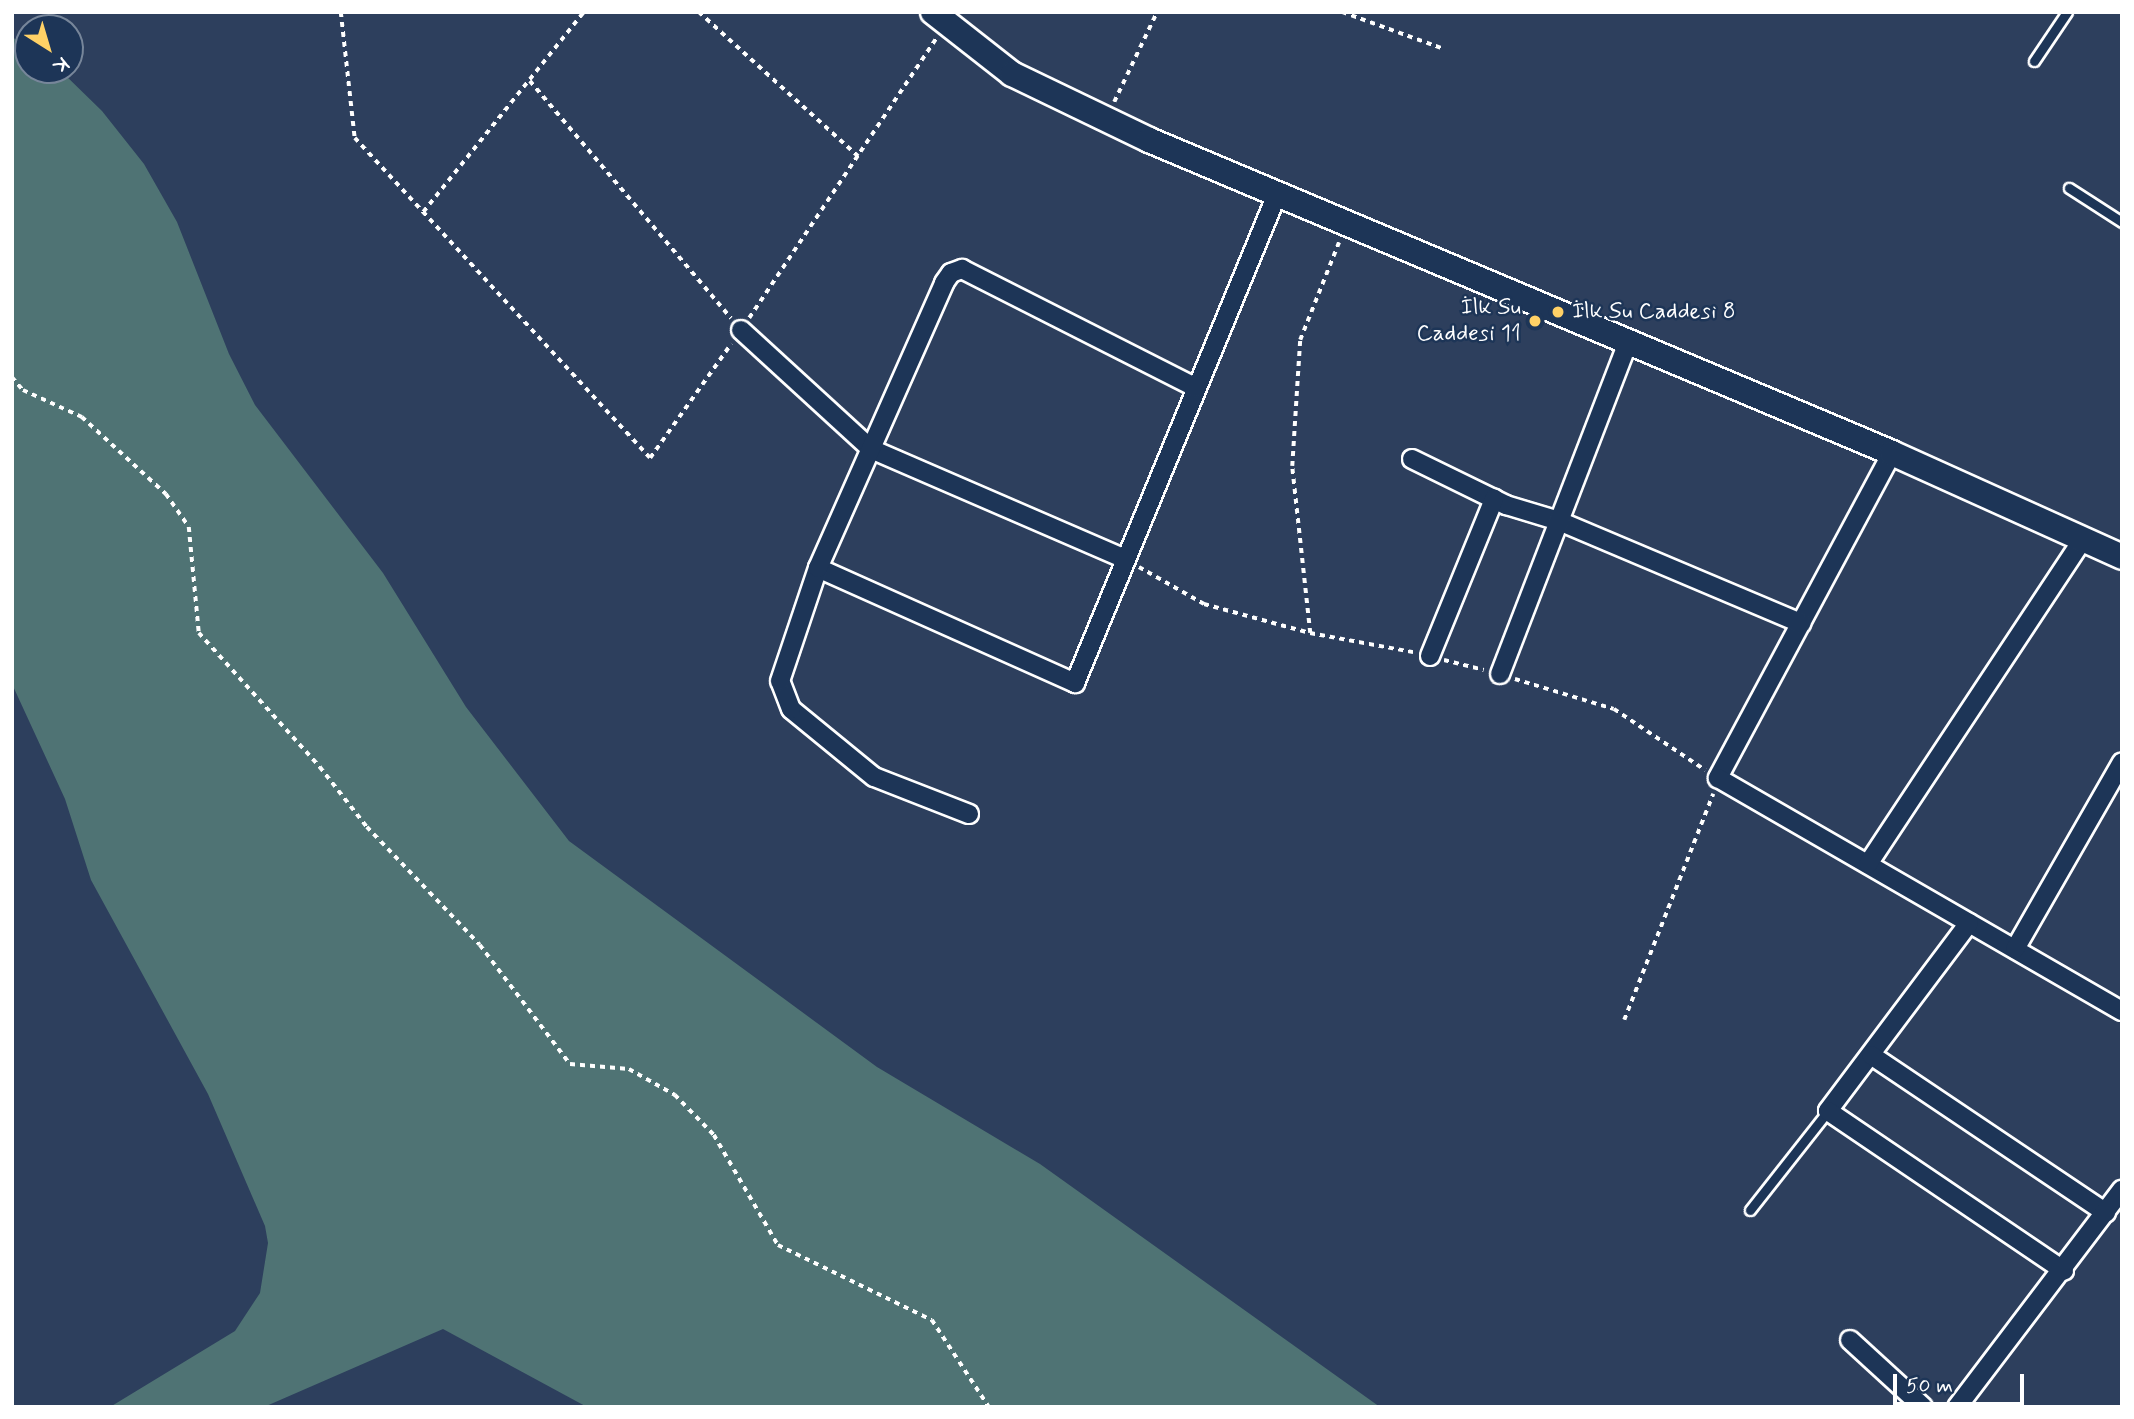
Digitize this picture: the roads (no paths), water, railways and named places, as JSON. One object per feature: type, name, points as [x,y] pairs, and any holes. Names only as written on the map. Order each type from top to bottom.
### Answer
[{"type":"street","points":[[940,18],[1013,74],[1106,119],[1627,345],[1892,453],[2122,557]]},
{"type":"street","points":[[818,568],[1075,683],[1278,192]]},
{"type":"street","points":[[969,814],[874,777],[791,709],[780,681],[818,568],[944,284],[956,269],[1198,388]]},
{"type":"street","points":[[741,330],[871,449],[1125,559]]},
{"type":"street","points":[[1500,674],[1627,345]]},
{"type":"street","points":[[1892,453],[1718,778],[2122,1011]]},
{"type":"street","points":[[1412,459],[1494,499],[1559,521],[1801,623]]},
{"type":"street","points":[[1430,656],[1494,499]]},
{"type":"street","points":[[1868,864],[2083,539]]},
{"type":"street","points":[[2015,949],[2122,762]]},
{"type":"street","points":[[1969,923],[1828,1111],[2064,1272]]},
{"type":"street","points":[[1871,1055],[2106,1213]]},
{"type":"street","points":[[1957,1407],[2064,1272],[2122,1191]]},
{"type":"street","points":[[1850,1340],[1923,1407]]},
{"type":"lane","points":[[2034,61],[2067,12]]},
{"type":"lane","points":[[2069,188],[2122,222]]},
{"type":"lane","points":[[1750,1210],[1828,1111]]},
{"type":"place","name":"İlk Su Caddesi 8","points":[[1558,312]]},
{"type":"place","name":"İlk Su Caddesi 11","points":[[1535,321]]}]
